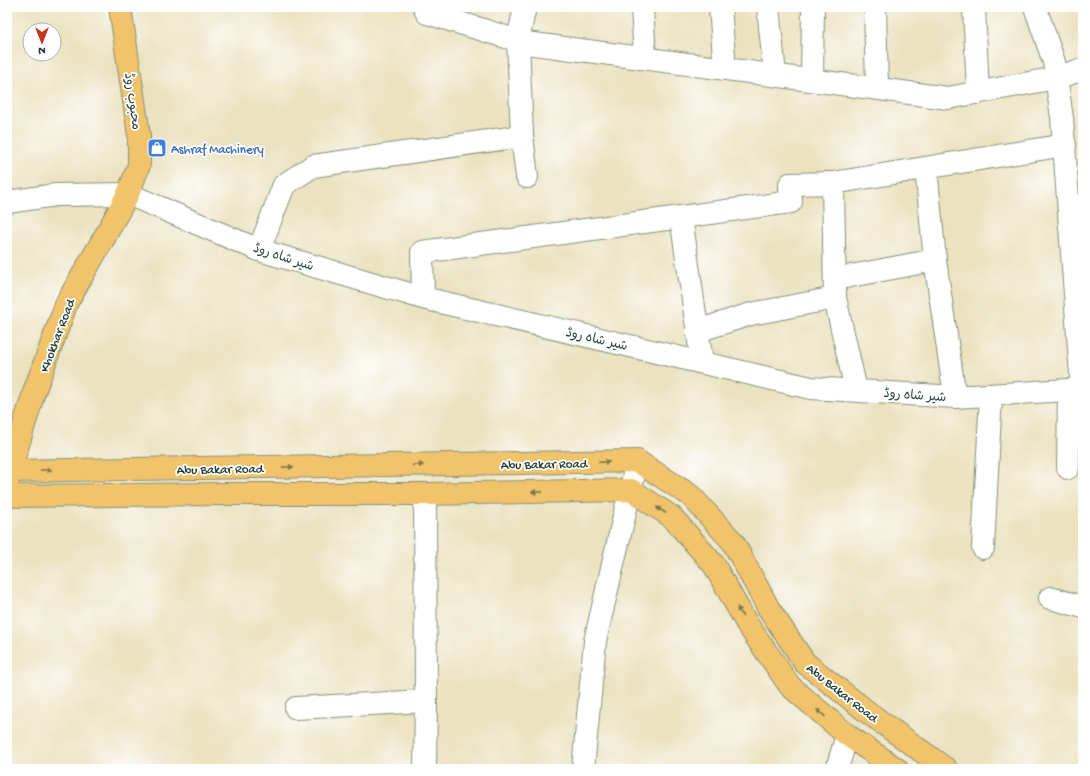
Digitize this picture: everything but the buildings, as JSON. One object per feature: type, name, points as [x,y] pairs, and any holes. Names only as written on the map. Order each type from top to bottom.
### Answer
[{"type":"main road","name":"محبوب روڈ","points":[[120,7],[139,135],[139,166],[128,194]]},
{"type":"main road","name":"Khokhar Road","points":[[8,476],[34,392],[67,302],[128,194]]},
{"type":"main road","name":"Abu Bakar Road","points":[[8,476],[637,461],[690,495],[733,542],[769,609],[805,663],[870,714],[946,769]]},
{"type":"main road","name":"Abu Bakar Road","points":[[7,496],[425,494],[631,490]]},
{"type":"main road","points":[[631,490],[672,518],[714,565],[747,624],[790,686],[847,735],[897,769]]},
{"type":"street","points":[[424,7],[427,13],[526,43],[948,98],[1056,78],[1083,68]]},
{"type":"street","points":[[525,7],[518,40],[522,136],[527,177]]},
{"type":"street","points":[[642,7],[645,58]]},
{"type":"street","points":[[720,7],[725,69]]},
{"type":"street","points":[[768,7],[775,76]]},
{"type":"street","points":[[812,80],[813,7]]},
{"type":"street","points":[[875,7],[877,88]]},
{"type":"street","points":[[974,7],[978,93]]},
{"type":"street","points":[[1036,7],[1054,62],[1062,118],[1064,145],[1075,176],[1078,268],[1078,389],[1068,468]]},
{"type":"street","points":[[259,250],[284,185],[313,166],[522,136]]},
{"type":"street","points":[[423,298],[422,252],[792,202],[790,184],[833,183],[1064,145]]},
{"type":"street","points":[[926,168],[935,260],[955,397]]},
{"type":"street","points":[[833,183],[835,289],[856,390]]},
{"type":"street","points":[[7,202],[56,195],[128,194]]},
{"type":"street","name":"شیر شاہ روڈ","points":[[128,194],[259,250],[423,298],[811,388],[955,397],[1078,389]]},
{"type":"street","points":[[681,217],[702,362]]},
{"type":"street","points":[[697,331],[935,260]]},
{"type":"street","points":[[983,548],[991,394]]},
{"type":"street","points":[[583,769],[594,641],[637,461]]},
{"type":"street","points":[[424,769],[426,701],[425,494]]},
{"type":"street","points":[[1050,598],[1083,607]]},
{"type":"street","points":[[296,708],[426,701]]},
{"type":"street","points":[[837,769],[847,735]]},
{"type":"place","name":"Ashraf Machinery","points":[[157,148]]}]
